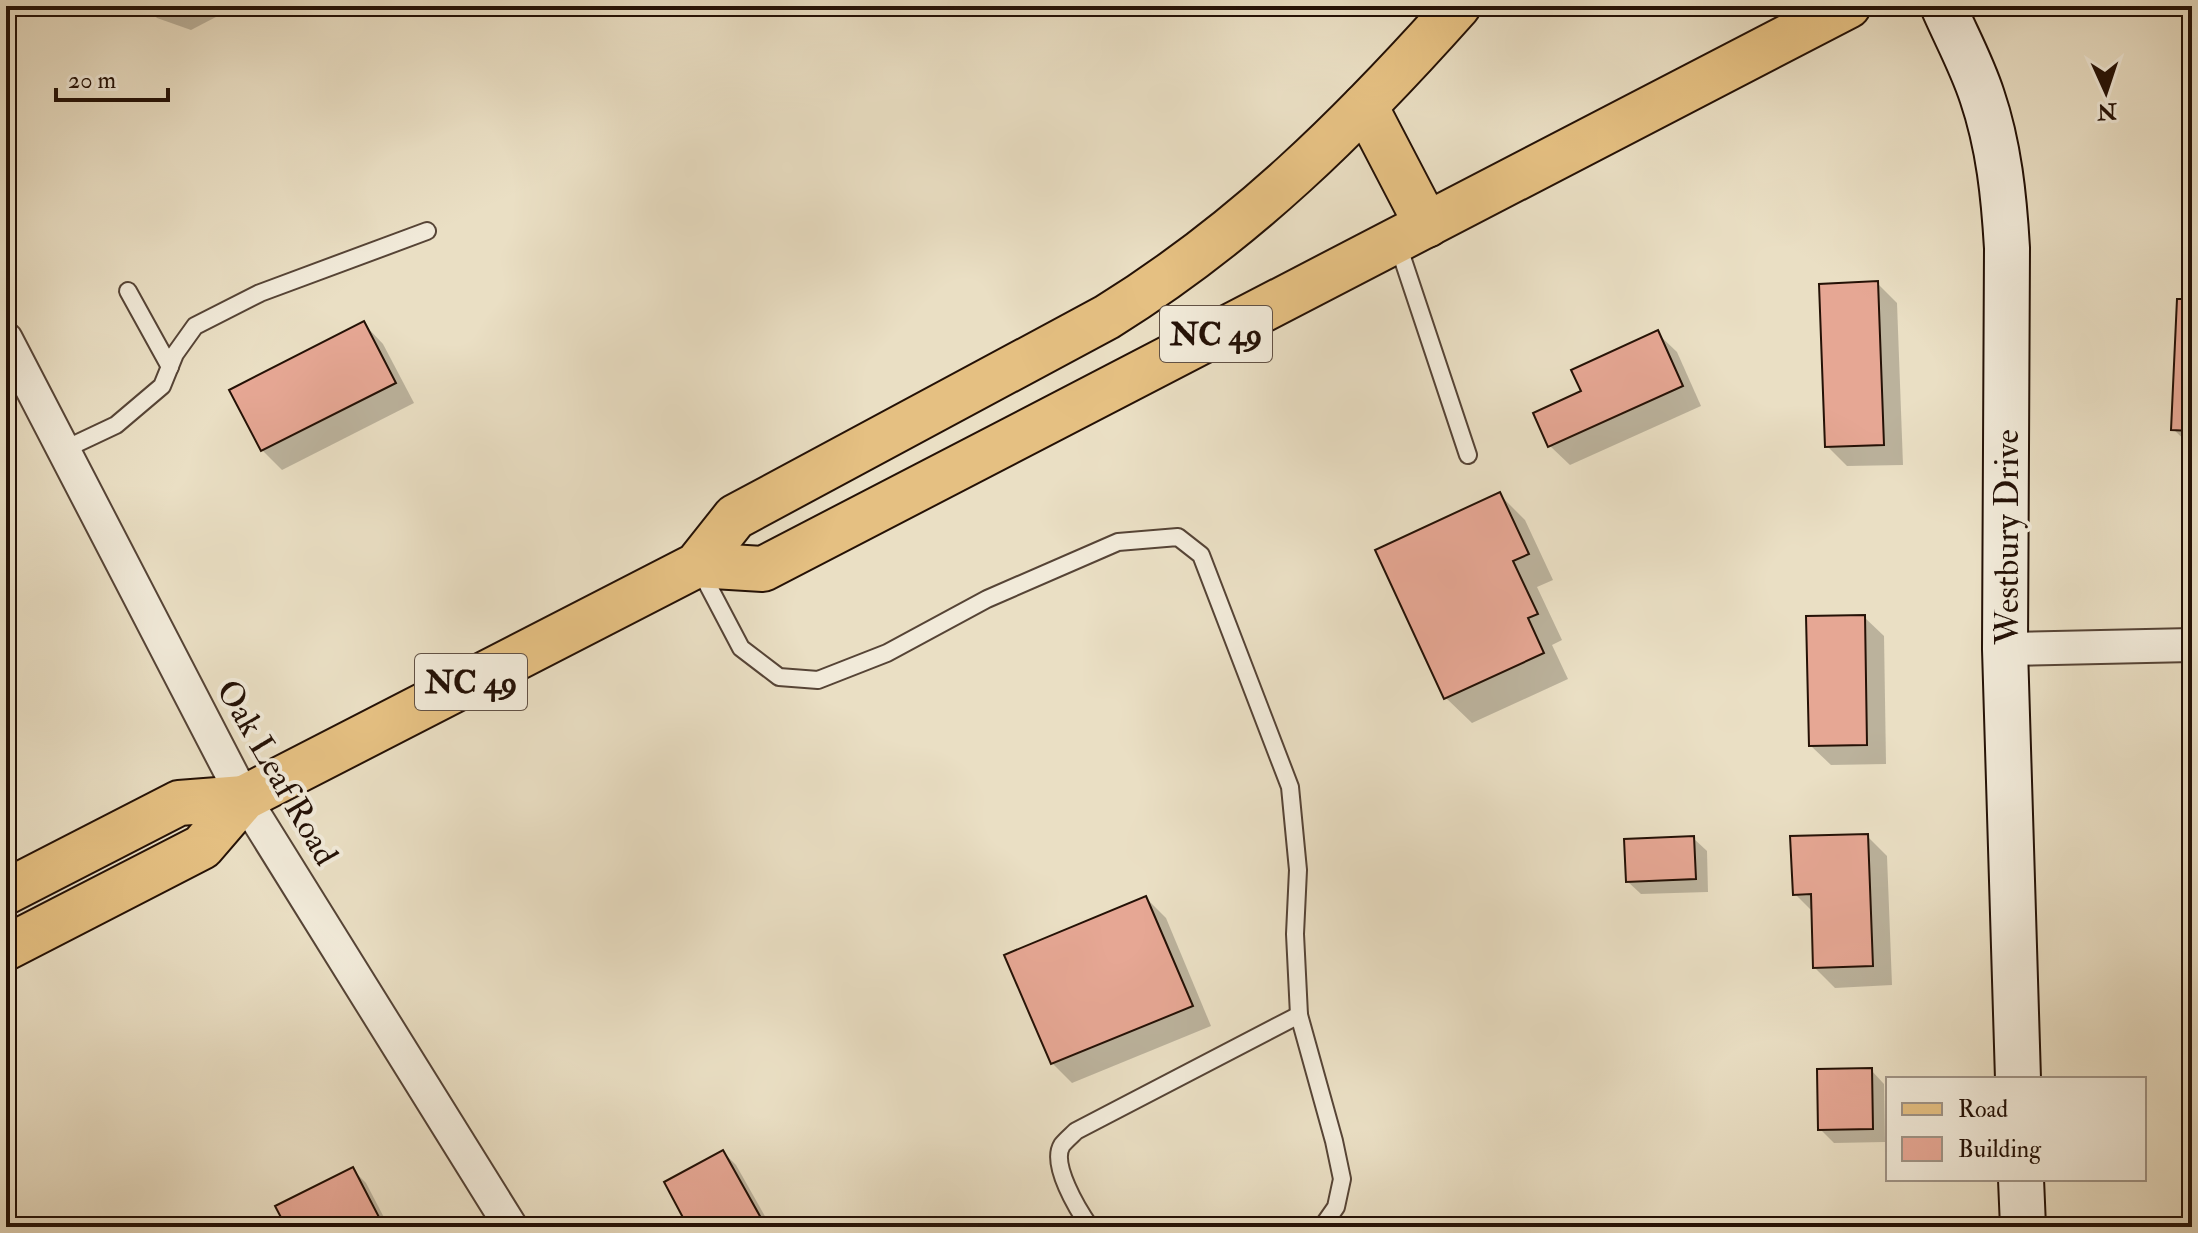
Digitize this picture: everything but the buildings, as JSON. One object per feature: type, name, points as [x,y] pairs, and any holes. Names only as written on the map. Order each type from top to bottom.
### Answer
[{"type":"main road","name":"NC 49","points":[[6,948],[202,847],[244,798],[697,565],[735,517],[1107,317],[1159,285],[1215,244],[1316,156],[1458,6]]},
{"type":"main road","name":"NC 49","points":[[697,565],[763,569],[1848,6]]},
{"type":"main road","points":[[1365,106],[1412,232]]},
{"type":"main road","name":"NC 49","points":[[6,892],[179,803],[244,798]]},
{"type":"street","name":"Westbury Drive","points":[[1943,6],[1982,95],[1996,145],[2004,194],[2008,306],[2005,649],[2018,1077]]},
{"type":"street","name":"Oak Leaf Road","points":[[6,339],[244,798],[511,1227]]},
{"type":"street","points":[[2005,649],[2192,645]]},
{"type":"street","points":[[2021,1181],[2023,1227]]},
{"type":"lane","points":[[63,450],[116,425],[162,386],[195,326],[260,293],[427,231]]},
{"type":"lane","points":[[1412,232],[1468,455]]},
{"type":"lane","points":[[128,291],[170,367]]},
{"type":"lane","points":[[697,565],[741,648],[779,677],[818,680],[887,653],[987,599],[1118,542],[1178,537],[1201,555],[1290,787],[1298,870],[1295,934],[1299,1015],[1342,1179],[1336,1207],[1322,1227]]},
{"type":"lane","points":[[1090,1227],[1078,1209],[1058,1162],[1061,1146],[1076,1131],[1299,1015]]}]
